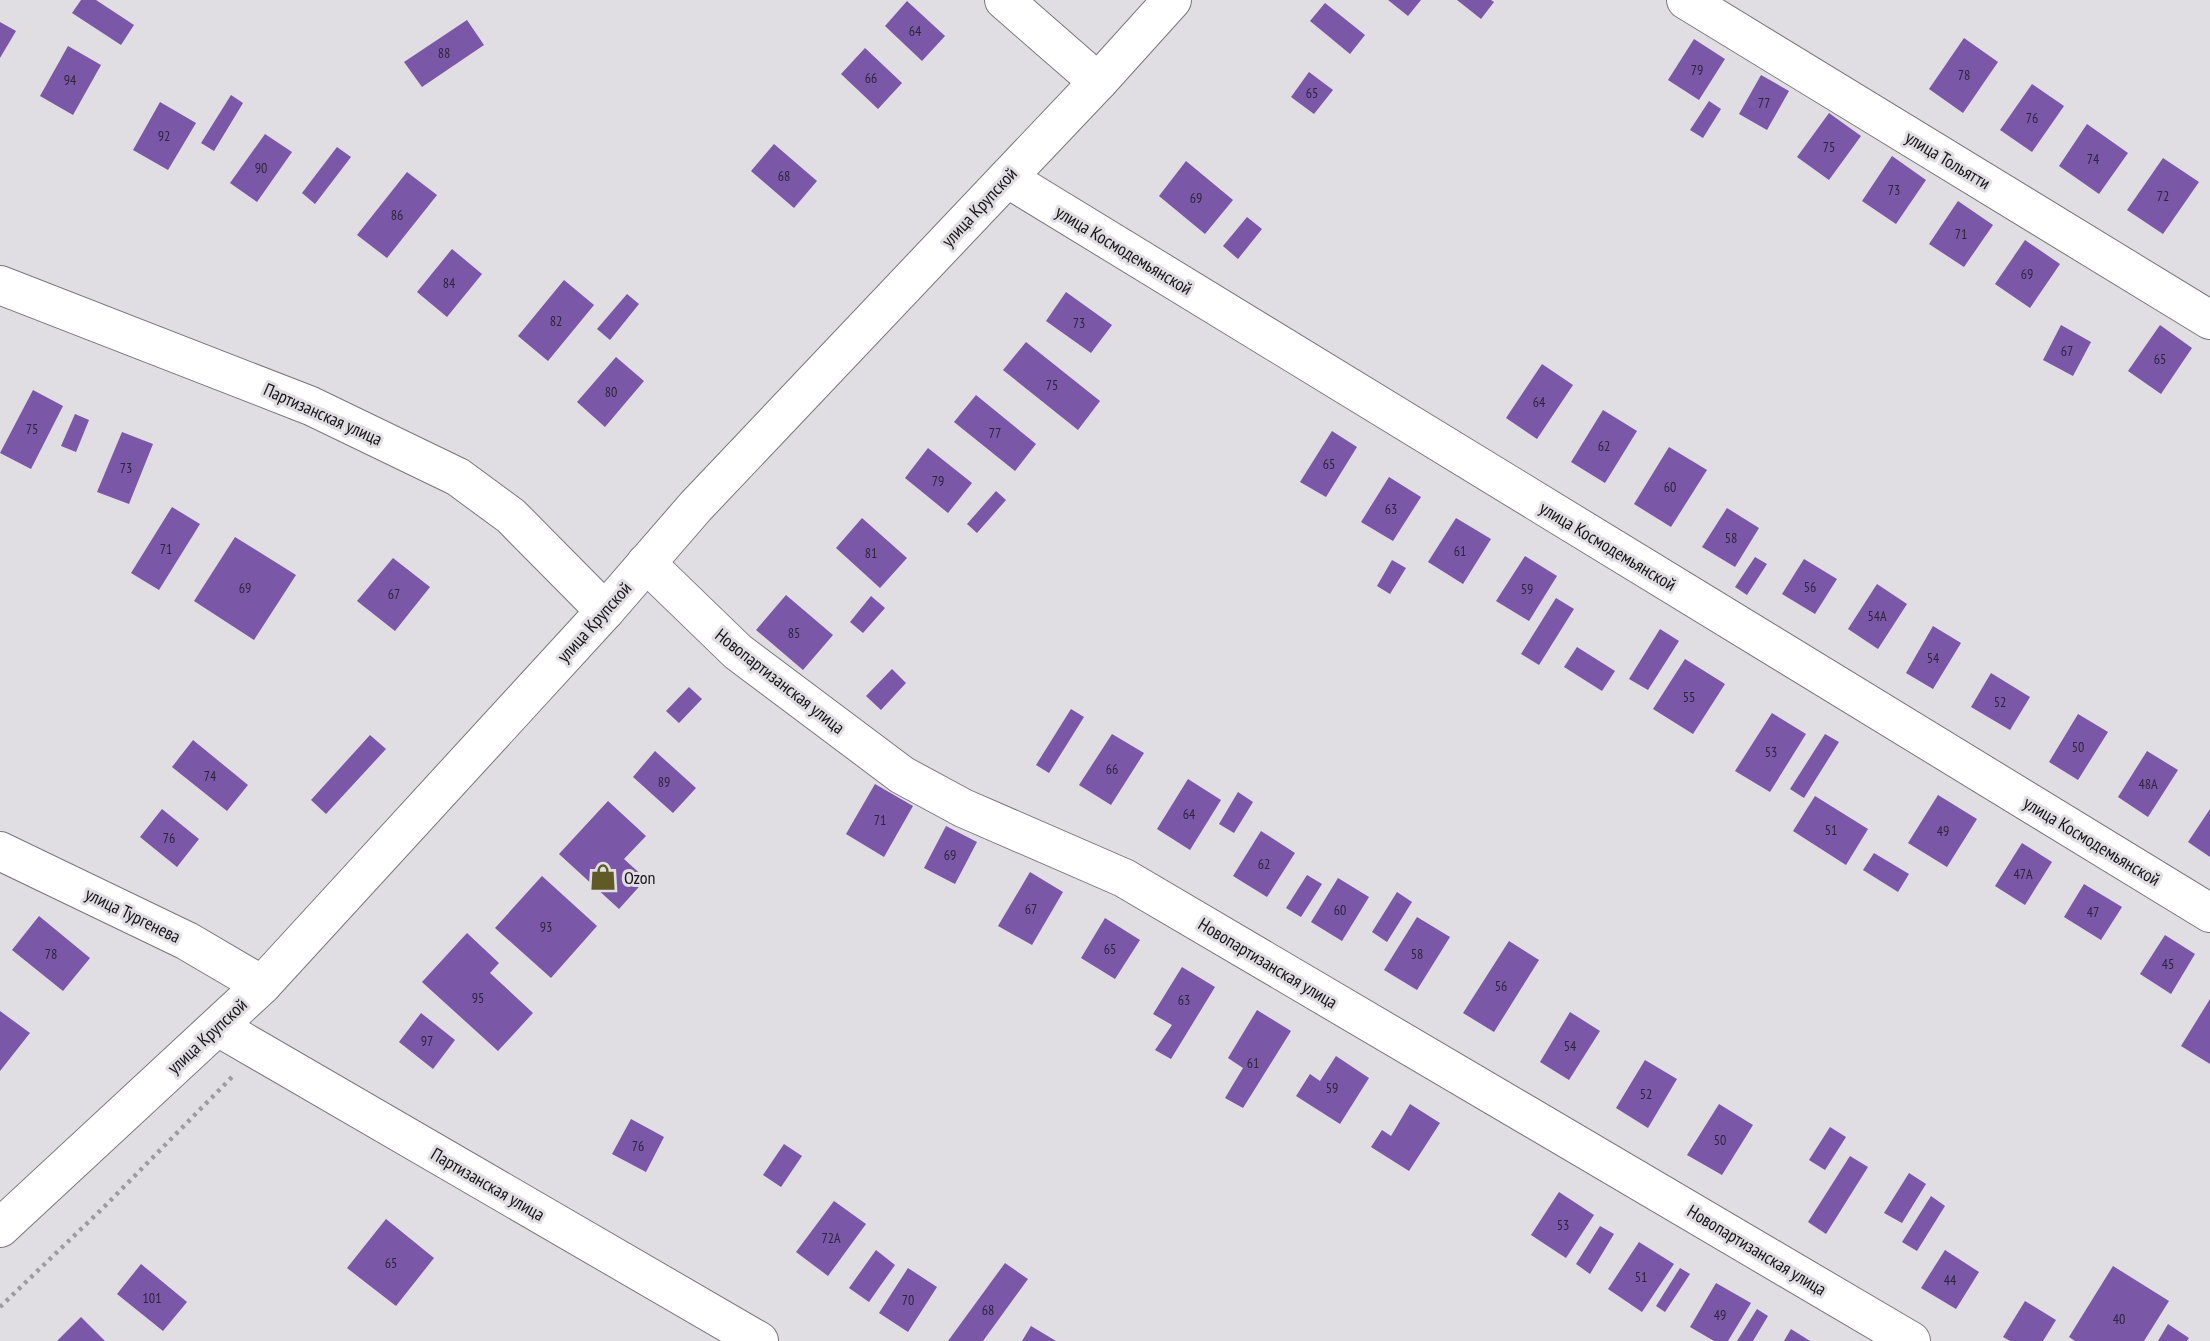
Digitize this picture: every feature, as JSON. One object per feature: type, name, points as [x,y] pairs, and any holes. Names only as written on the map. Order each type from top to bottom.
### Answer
[{"type":"street","points":[[1004,0],[1098,82]]},
{"type":"street","name":"улица Крупской","points":[[0,1228],[262,985],[605,611],[696,506],[1098,82],[1172,0]]},
{"type":"street","name":"улица Тольятти","points":[[1686,0],[2210,320]]},
{"type":"street","name":"улица Космодемьянской","points":[[1006,178],[2210,913]]},
{"type":"street","name":"Партизанская улица","points":[[0,285],[311,406],[458,477],[511,516],[605,611]]},
{"type":"street","name":"Новопартизанская улица","points":[[646,563],[738,652],[902,775],[963,808],[1125,878],[1910,1341]]},
{"type":"street","name":"улица Тургенева","points":[[0,851],[187,941],[262,985]]},
{"type":"street","name":"Партизанская улица","points":[[218,1027],[759,1341]]},
{"type":"path","points":[[0,1307],[105,1206],[257,1051]]},
{"type":"building","points":[[81,0],[96,0],[134,25],[121,45],[72,13]]},
{"type":"building","points":[[1388,0],[1421,0],[1408,16]]},
{"type":"building","points":[[1457,0],[1491,0],[1494,2],[1481,19]]},
{"type":"building","points":[[907,1],[945,36],[922,61],[885,26]]},
{"type":"building","points":[[1325,3],[1365,35],[1350,54],[1310,21]]},
{"type":"building","points":[[467,20],[484,45],[422,87],[404,62]]},
{"type":"building","points":[[0,22],[16,31],[0,58]]},
{"type":"building","points":[[1964,38],[1998,62],[1963,113],[1929,89]]},
{"type":"building","points":[[1694,39],[1725,59],[1699,100],[1668,80]]},
{"type":"building","points":[[68,46],[101,65],[73,115],[40,96]]},
{"type":"building","points":[[865,48],[902,83],[878,109],[841,74]]},
{"type":"building","points":[[1309,72],[1333,90],[1314,114],[1291,97]]},
{"type":"building","points":[[1761,75],[1789,91],[1767,130],[1739,114]]},
{"type":"building","points":[[2032,84],[2064,106],[2032,152],[2000,130]]},
{"type":"building","points":[[231,95],[243,103],[214,151],[201,143]]},
{"type":"building","points":[[1709,101],[1721,109],[1703,138],[1690,130]]},
{"type":"building","points":[[160,102],[196,123],[168,170],[133,150]]},
{"type":"building","points":[[1829,113],[1861,136],[1829,180],[1797,157]]},
{"type":"building","points":[[2087,124],[2128,153],[2099,194],[2059,166]]},
{"type":"building","points":[[265,134],[292,152],[257,202],[230,183]]},
{"type":"building","points":[[774,144],[817,181],[794,208],[751,171]]},
{"type":"building","points":[[337,147],[351,157],[315,204],[302,193]]},
{"type":"building","points":[[1892,156],[1926,180],[1896,224],[1862,201]]},
{"type":"building","points":[[2163,158],[2199,182],[2163,234],[2127,210]]},
{"type":"building","points":[[1186,161],[1233,200],[1205,234],[1159,196]]},
{"type":"building","points":[[407,172],[437,195],[387,258],[357,235]]},
{"type":"building","points":[[1958,201],[1993,225],[1964,267],[1929,244]]},
{"type":"building","points":[[1247,217],[1262,229],[1238,259],[1223,246]]},
{"type":"building","points":[[2025,240],[2060,264],[2030,308],[1995,284]]},
{"type":"building","points":[[452,249],[482,274],[447,317],[417,292]]},
{"type":"building","points":[[564,280],[594,305],[548,361],[518,336]]},
{"type":"building","points":[[1066,292],[1112,325],[1091,353],[1046,321]]},
{"type":"building","points":[[627,294],[639,304],[610,340],[597,329]]},
{"type":"building","points":[[2061,325],[2091,342],[2073,376],[2043,360]]},
{"type":"building","points":[[2160,325],[2192,348],[2161,394],[2128,371]]},
{"type":"building","points":[[1026,342],[1100,401],[1078,430],[1003,370]]},
{"type":"building","points":[[616,357],[644,381],[605,427],[577,402]]},
{"type":"building","points":[[1542,364],[1573,385],[1537,439],[1506,418]]},
{"type":"building","points":[[33,390],[63,406],[31,469],[0,453]]},
{"type":"building","points":[[976,395],[1036,444],[1015,471],[954,422]]},
{"type":"building","points":[[1603,410],[1637,431],[1605,483],[1571,462]]},
{"type":"building","points":[[75,414],[89,420],[76,452],[61,446]]},
{"type":"building","points":[[1332,431],[1357,447],[1326,497],[1300,482]]},
{"type":"building","points":[[122,432],[153,444],[129,504],[97,492]]},
{"type":"building","points":[[1669,447],[1707,470],[1671,527],[1634,504]]},
{"type":"building","points":[[928,448],[972,483],[948,513],[905,478]]},
{"type":"building","points":[[1389,477],[1421,497],[1393,541],[1361,522]]},
{"type":"building","points":[[996,491],[1006,500],[977,533],[967,524]]},
{"type":"building","points":[[172,507],[200,524],[159,590],[131,573]]},
{"type":"building","points":[[1727,508],[1759,528],[1735,567],[1702,547]]},
{"type":"building","points":[[862,518],[907,558],[880,588],[836,548]]},
{"type":"building","points":[[1456,518],[1491,539],[1463,584],[1428,562]]},
{"type":"building","points":[[235,537],[296,575],[254,640],[194,601]]},
{"type":"building","points":[[1525,556],[1557,576],[1529,621],[1496,601]]},
{"type":"building","points":[[1755,557],[1767,564],[1747,595],[1735,587]]},
{"type":"building","points":[[393,558],[430,587],[395,631],[357,601]]},
{"type":"building","points":[[1804,559],[1837,579],[1815,614],[1782,594]]},
{"type":"building","points":[[1392,560],[1406,568],[1390,594],[1377,586]]},
{"type":"building","points":[[1877,584],[1907,604],[1878,649],[1848,629]]},
{"type":"building","points":[[786,595],[833,635],[803,670],[756,630]]},
{"type":"building","points":[[871,596],[885,608],[863,633],[850,622]]},
{"type":"building","points":[[1556,598],[1574,609],[1539,665],[1521,654]]},
{"type":"building","points":[[1933,626],[1961,643],[1933,689],[1906,673]]},
{"type":"building","points":[[1660,629],[1679,641],[1648,690],[1629,679]]},
{"type":"building","points":[[1577,647],[1615,671],[1602,691],[1564,667]]},
{"type":"building","points":[[1685,659],[1725,684],[1693,734],[1653,709]]},
{"type":"building","points":[[892,669],[906,683],[881,710],[866,696]]},
{"type":"building","points":[[1991,673],[2030,697],[2010,730],[1971,707]]},
{"type":"building","points":[[689,687],[702,699],[679,723],[666,711]]},
{"type":"building","points":[[1071,709],[1084,717],[1049,773],[1036,765]]},
{"type":"building","points":[[1772,713],[1806,734],[1770,792],[1735,771]]},
{"type":"building","points":[[2078,714],[2108,732],[2078,780],[2049,762]]},
{"type":"building","points":[[1112,734],[1144,753],[1111,805],[1079,785]]},
{"type":"building","points":[[1825,734],[1839,742],[1804,798],[1790,789]]},
{"type":"building","points":[[370,735],[386,749],[326,814],[311,800]]},
{"type":"building","points":[[193,740],[248,785],[227,811],[172,767]]},
{"type":"building","points":[[655,751],[696,788],[673,813],[633,777]]},
{"type":"building","points":[[2147,751],[2178,770],[2148,817],[2118,797]]},
{"type":"building","points":[[1188,779],[1221,800],[1190,850],[1157,829]]},
{"type":"building","points":[[875,784],[913,806],[884,857],[846,834]]},
{"type":"building","points":[[1238,792],[1253,802],[1234,833],[1219,824]]},
{"type":"building","points":[[1938,795],[1977,819],[1947,867],[1908,843]]},
{"type":"building","points":[[1815,796],[1868,829],[1846,865],[1793,831]]},
{"type":"building","points":[[608,801],[646,836],[624,859],[646,879],[619,909],[559,854]]},
{"type":"building","points":[[162,809],[199,839],[177,867],[140,837]]},
{"type":"building","points":[[2210,809],[2210,857],[2188,842]]},
{"type":"building","points":[[946,826],[977,842],[955,884],[924,868]]},
{"type":"building","points":[[1261,831],[1295,853],[1267,897],[1233,876]]},
{"type":"building","points":[[2022,843],[2052,862],[2025,905],[1995,886]]},
{"type":"building","points":[[1874,853],[1909,874],[1898,892],[1863,870]]},
{"type":"building","points":[[1030,872],[1063,892],[1032,945],[998,926]]},
{"type":"building","points":[[1307,875],[1322,884],[1301,917],[1286,908]]},
{"type":"building","points":[[542,876],[597,926],[551,978],[495,928]]},
{"type":"building","points":[[1338,878],[1369,897],[1342,941],[1311,922]]},
{"type":"building","points":[[2084,884],[2122,907],[2101,940],[2064,917]]},
{"type":"building","points":[[1397,892],[1412,902],[1387,942],[1372,932]]},
{"type":"building","points":[[39,916],[90,958],[63,991],[12,950]]},
{"type":"building","points":[[1417,917],[1450,937],[1417,990],[1384,970]]},
{"type":"building","points":[[1105,918],[1140,940],[1115,979],[1081,958]]},
{"type":"building","points":[[467,933],[499,963],[490,973],[533,1013],[498,1051],[422,982]]},
{"type":"building","points":[[2165,935],[2195,954],[2171,994],[2140,974]]},
{"type":"building","points":[[1509,941],[1539,960],[1494,1032],[1463,1013]]},
{"type":"building","points":[[1182,967],[1215,987],[1171,1059],[1155,1050],[1172,1025],[1153,1014]]},
{"type":"building","points":[[2210,999],[2210,1064],[2181,1046]]},
{"type":"building","points":[[1257,1010],[1291,1031],[1243,1108],[1225,1098],[1243,1068],[1228,1058]]},
{"type":"building","points":[[0,1011],[30,1033],[0,1071]]},
{"type":"building","points":[[1570,1012],[1600,1031],[1569,1080],[1540,1062]]},
{"type":"building","points":[[421,1013],[455,1040],[433,1069],[399,1042]]},
{"type":"building","points":[[1336,1056],[1369,1078],[1340,1124],[1296,1096],[1310,1074],[1320,1081]]},
{"type":"building","points":[[1645,1060],[1677,1079],[1648,1128],[1616,1108]]},
{"type":"building","points":[[1410,1104],[1440,1123],[1409,1171],[1371,1147],[1382,1130],[1391,1136]]},
{"type":"building","points":[[1719,1104],[1753,1125],[1722,1175],[1687,1155]]},
{"type":"building","points":[[631,1119],[664,1137],[646,1172],[612,1154]]},
{"type":"building","points":[[1830,1127],[1846,1137],[1825,1170],[1809,1160]]},
{"type":"building","points":[[784,1144],[802,1156],[781,1187],[763,1175]]},
{"type":"building","points":[[1850,1156],[1868,1167],[1826,1234],[1808,1222]]},
{"type":"building","points":[[1909,1173],[1926,1184],[1902,1223],[1884,1213]]},
{"type":"building","points":[[1559,1192],[1594,1215],[1566,1258],[1531,1235]]},
{"type":"building","points":[[1931,1196],[1945,1206],[1917,1251],[1902,1242]]},
{"type":"building","points":[[834,1201],[866,1224],[828,1276],[796,1252]]},
{"type":"building","points":[[386,1219],[434,1258],[396,1306],[347,1268]]},
{"type":"building","points":[[1600,1226],[1614,1234],[1590,1274],[1576,1264]]},
{"type":"building","points":[[1639,1242],[1674,1264],[1642,1312],[1608,1289]]},
{"type":"building","points":[[876,1250],[895,1265],[869,1302],[849,1288]]},
{"type":"building","points":[[1945,1250],[1979,1272],[1956,1309],[1921,1288]]},
{"type":"building","points":[[1005,1263],[1028,1279],[983,1341],[948,1341]]},
{"type":"building","points":[[141,1264],[187,1302],[163,1331],[117,1294]]},
{"type":"building","points":[[2113,1266],[2169,1301],[2144,1341],[2075,1341],[2069,1337]]},
{"type":"building","points":[[908,1268],[937,1287],[908,1332],[879,1313]]},
{"type":"building","points":[[1680,1268],[1690,1274],[1665,1312],[1656,1306]]},
{"type":"building","points":[[1716,1283],[1751,1303],[1728,1341],[1714,1341],[1690,1327]]},
{"type":"building","points":[[2025,1301],[2056,1320],[2043,1341],[2010,1341],[2003,1337]]},
{"type":"building","points":[[1757,1309],[1768,1316],[1753,1341],[1737,1341]]},
{"type":"building","points":[[81,1317],[105,1341],[57,1341]]},
{"type":"building","points":[[2168,1324],[2189,1338],[2187,1341],[2158,1341]]},
{"type":"building","points":[[1031,1326],[1056,1341],[1022,1341]]},
{"type":"building","points":[[1791,1329],[1810,1341],[1784,1341]]},
{"type":"place","name":"Ozon","points":[[603,877]]}]
